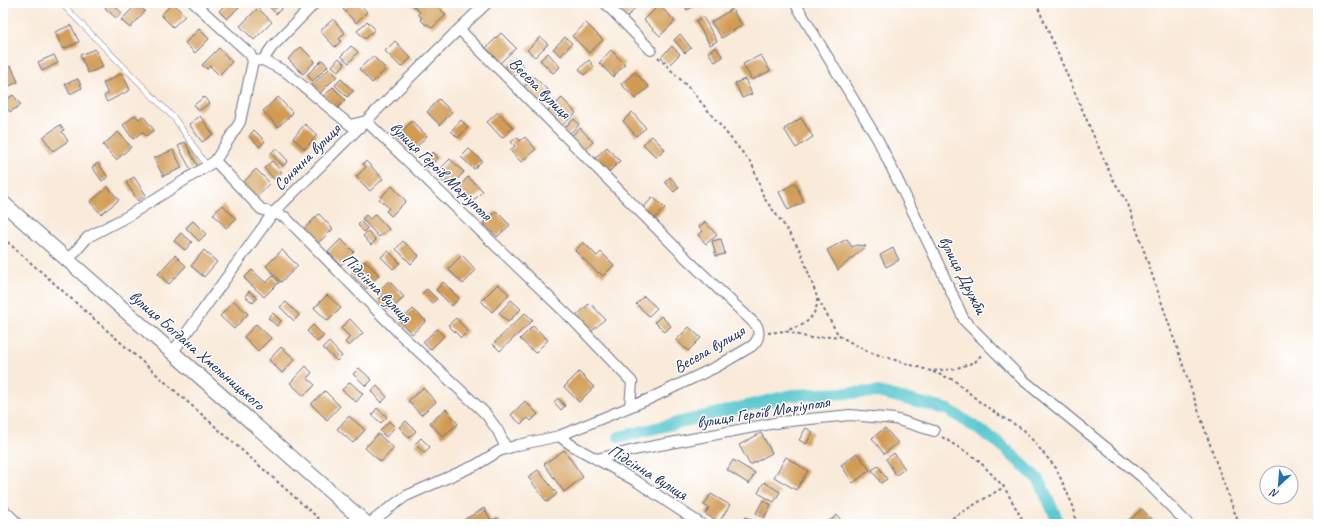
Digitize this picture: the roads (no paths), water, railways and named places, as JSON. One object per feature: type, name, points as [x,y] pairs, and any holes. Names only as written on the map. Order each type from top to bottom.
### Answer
[{"type":"main road","name":"вулиця Богдана Хмельницького","points":[[3,203],[368,524]]},
{"type":"street","name":"вулиця Героїв Маріуполя","points":[[194,3],[258,61],[286,72],[350,125],[366,121],[575,322],[632,382],[630,406]]},
{"type":"street","points":[[68,260],[88,237],[128,216],[211,163],[240,122],[258,61],[316,3]]},
{"type":"street","name":"Сонячна вулиця","points":[[172,353],[273,214],[487,3]]},
{"type":"street","points":[[605,3],[651,50]]},
{"type":"street","name":"вулиця Дружби","points":[[795,3],[878,140],[964,320],[1022,379],[1142,477],[1188,524]]},
{"type":"street","name":"Весела вулиця","points":[[368,524],[406,496],[476,465],[506,448],[559,436],[668,390],[718,366],[756,343],[759,335],[757,326],[687,259],[459,29]]},
{"type":"street","name":"Підсінна вулиця","points":[[211,163],[261,210],[285,217],[400,334],[473,401],[494,424],[506,448]]},
{"type":"street","name":"вулиця Героїв Маріуполя","points":[[596,459],[639,449],[780,422],[850,415],[895,419],[934,431]]},
{"type":"street","name":"Підсінна вулиця","points":[[559,436],[573,446],[636,481],[701,524]]},
{"type":"street","points":[[3,509],[18,524]]},
{"type":"lane","points":[[61,3],[175,119],[211,163]]},
{"type":"waterway","points":[[619,437],[792,395],[878,392],[949,410],[999,443],[1039,480],[1057,519],[1057,524]]}]
